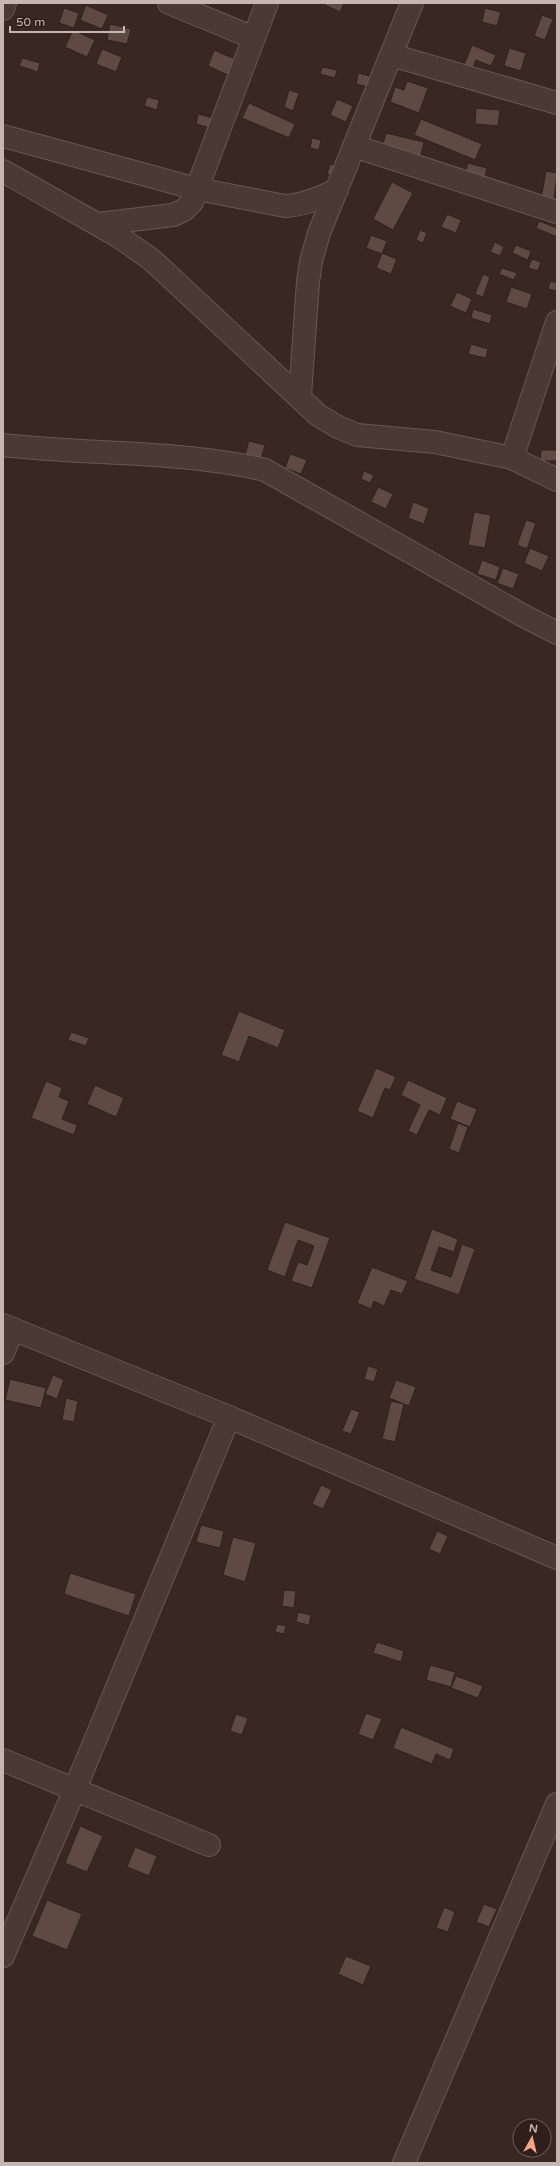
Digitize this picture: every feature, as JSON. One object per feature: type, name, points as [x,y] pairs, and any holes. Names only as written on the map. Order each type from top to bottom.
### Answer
[{"type":"street","points":[[3,9],[5,3]]},
{"type":"street","points":[[169,3],[254,38]]},
{"type":"street","points":[[98,224],[173,215],[184,210],[192,202],[267,3]]},
{"type":"street","points":[[300,396],[311,261],[319,233],[412,3]]},
{"type":"street","points":[[391,55],[557,103]]},
{"type":"street","points":[[3,136],[197,189],[285,206],[299,205],[310,202],[337,190]]},
{"type":"street","points":[[354,146],[557,212]]},
{"type":"street","points":[[3,171],[98,224],[152,260],[300,396],[318,415],[338,427],[357,435],[435,442],[512,458],[557,480]]},
{"type":"street","points":[[512,458],[557,322]]},
{"type":"street","points":[[3,445],[51,450],[186,457],[230,462],[265,470],[522,615],[557,633]]},
{"type":"street","points":[[3,1352],[8,1327],[229,1417],[557,1558]]},
{"type":"street","points":[[3,1956],[75,1789],[229,1417]]},
{"type":"street","points":[[3,1760],[209,1845]]},
{"type":"street","points":[[404,2163],[557,1804]]},
{"type":"building","points":[[321,3],[344,3],[340,12]]},
{"type":"building","points":[[86,5],[108,15],[102,29],[80,20]]},
{"type":"building","points":[[64,8],[79,13],[74,28],[59,23]]},
{"type":"building","points":[[485,8],[501,12],[497,26],[482,22]]},
{"type":"building","points":[[542,15],[553,19],[545,40],[534,36]]},
{"type":"building","points":[[110,24],[131,29],[127,44],[107,40]]},
{"type":"building","points":[[73,30],[95,40],[87,57],[65,47]]},
{"type":"building","points":[[472,45],[496,55],[491,66],[476,60],[471,73],[462,70]]},
{"type":"building","points":[[509,48],[526,53],[521,71],[504,66]]},
{"type":"building","points":[[102,49],[122,57],[116,72],[96,64]]},
{"type":"building","points":[[214,50],[237,60],[230,76],[208,66]]},
{"type":"building","points":[[22,58],[40,63],[38,72],[19,66]]},
{"type":"building","points":[[322,67],[337,70],[335,78],[320,74]]},
{"type":"building","points":[[358,73],[374,77],[372,88],[356,84]]},
{"type":"building","points":[[407,81],[428,88],[419,113],[390,102],[395,87],[404,90]]},
{"type":"building","points":[[289,90],[299,93],[293,111],[284,107]]},
{"type":"building","points":[[147,97],[159,100],[157,110],[144,106]]},
{"type":"building","points":[[337,99],[353,106],[346,122],[330,115]]},
{"type":"building","points":[[249,103],[295,124],[289,138],[242,118]]},
{"type":"building","points":[[476,108],[500,110],[498,126],[475,124]]},
{"type":"building","points":[[198,114],[217,119],[214,129],[196,124]]},
{"type":"building","points":[[421,119],[482,144],[475,160],[414,135]]},
{"type":"building","points":[[386,133],[424,142],[420,159],[382,149]]},
{"type":"building","points":[[312,138],[321,140],[319,150],[310,148]]},
{"type":"building","points":[[468,163],[487,168],[484,182],[464,177]]},
{"type":"building","points":[[330,164],[338,167],[336,176],[327,174]]},
{"type":"building","points":[[546,171],[557,173],[554,201],[541,198]]},
{"type":"building","points":[[392,182],[413,193],[393,230],[373,219]]},
{"type":"building","points":[[447,214],[461,220],[456,233],[441,227]]},
{"type":"building","points":[[539,221],[557,228],[557,237],[536,228]]},
{"type":"building","points":[[420,230],[427,233],[423,243],[416,240]]},
{"type":"building","points":[[371,235],[387,241],[382,254],[366,248]]},
{"type":"building","points":[[495,242],[504,247],[500,256],[490,252]]},
{"type":"building","points":[[516,245],[531,251],[528,260],[512,253]]},
{"type":"building","points":[[382,253],[397,259],[391,274],[376,268]]},
{"type":"building","points":[[532,259],[541,262],[538,271],[528,268]]},
{"type":"building","points":[[502,268],[517,273],[514,280],[499,274]]},
{"type":"building","points":[[483,274],[490,277],[483,297],[475,294]]},
{"type":"building","points":[[550,281],[557,283],[557,291],[548,289]]},
{"type":"building","points":[[511,287],[532,294],[527,309],[506,302]]},
{"type":"building","points":[[457,292],[472,299],[466,313],[450,306]]},
{"type":"building","points":[[473,309],[492,315],[490,324],[471,318]]},
{"type":"building","points":[[471,344],[488,349],[486,358],[468,354]]},
{"type":"building","points":[[249,441],[265,445],[261,459],[245,455]]},
{"type":"building","points":[[541,450],[557,450],[557,461],[540,461]]},
{"type":"building","points":[[290,454],[307,460],[301,474],[285,468]]},
{"type":"building","points":[[364,471],[374,475],[370,483],[361,479]]},
{"type":"building","points":[[378,487],[393,494],[386,509],[371,502]]},
{"type":"building","points":[[413,502],[429,508],[424,524],[408,518]]},
{"type":"building","points":[[474,512],[491,515],[485,548],[468,545]]},
{"type":"building","points":[[526,520],[536,523],[527,549],[517,545]]},
{"type":"building","points":[[530,548],[549,556],[542,571],[524,563]]},
{"type":"building","points":[[482,560],[500,567],[496,580],[477,574]]},
{"type":"building","points":[[503,568],[519,574],[513,589],[497,583]]},
{"type":"building","points":[[239,1011],[285,1030],[278,1048],[249,1036],[239,1062],[221,1055]]},
{"type":"building","points":[[71,1032],[89,1038],[86,1046],[68,1040]]},
{"type":"building","points":[[376,1068],[396,1077],[390,1090],[385,1088],[373,1118],[357,1111]]},
{"type":"building","points":[[408,1080],[447,1098],[440,1115],[429,1110],[417,1135],[408,1131],[420,1105],[401,1095]]},
{"type":"building","points":[[46,1081],[62,1088],[59,1097],[69,1101],[62,1119],[77,1125],[74,1135],[31,1118]]},
{"type":"building","points":[[95,1085],[124,1098],[116,1117],[87,1104]]},
{"type":"building","points":[[457,1101],[477,1109],[470,1127],[450,1119]]},
{"type":"building","points":[[458,1123],[468,1127],[459,1153],[449,1149]]},
{"type":"building","points":[[285,1222],[330,1238],[312,1288],[291,1281],[298,1262],[307,1265],[314,1246],[298,1240],[285,1277],[267,1270]]},
{"type":"building","points":[[432,1229],[458,1239],[454,1252],[439,1247],[431,1270],[451,1277],[462,1244],[475,1249],[459,1295],[414,1279]]},
{"type":"building","points":[[372,1267],[408,1281],[402,1294],[391,1290],[384,1306],[374,1301],[371,1309],[357,1303]]},
{"type":"building","points":[[368,1366],[378,1369],[374,1382],[364,1379]]},
{"type":"building","points":[[53,1375],[64,1380],[57,1399],[45,1394]]},
{"type":"building","points":[[10,1379],[46,1388],[41,1408],[5,1400]]},
{"type":"building","points":[[396,1380],[416,1387],[409,1406],[389,1398]]},
{"type":"building","points":[[66,1398],[78,1401],[74,1422],[62,1420]]},
{"type":"building","points":[[391,1401],[404,1404],[395,1442],[382,1439]]},
{"type":"building","points":[[351,1409],[360,1412],[351,1434],[342,1431]]},
{"type":"building","points":[[321,1485],[332,1490],[323,1509],[312,1504]]},
{"type":"building","points":[[201,1525],[224,1531],[220,1548],[196,1542]]},
{"type":"building","points":[[437,1531],[448,1536],[440,1554],[429,1549]]},
{"type":"building","points":[[233,1537],[256,1543],[245,1582],[223,1575]]},
{"type":"building","points":[[70,1573],[136,1594],[129,1616],[64,1594]]},
{"type":"building","points":[[284,1590],[296,1591],[294,1608],[282,1606]]},
{"type":"building","points":[[298,1612],[311,1615],[309,1625],[296,1622]]},
{"type":"building","points":[[277,1624],[286,1626],[284,1634],[275,1632]]},
{"type":"building","points":[[377,1642],[404,1651],[401,1662],[373,1653]]},
{"type":"building","points":[[430,1665],[455,1672],[451,1687],[426,1680]]},
{"type":"building","points":[[456,1676],[483,1686],[478,1698],[451,1688]]},
{"type":"building","points":[[366,1713],[382,1719],[373,1740],[358,1734]]},
{"type":"building","points":[[236,1714],[248,1718],[242,1735],[230,1731]]},
{"type":"building","points":[[401,1727],[454,1749],[450,1760],[436,1754],[432,1764],[393,1748]]},
{"type":"building","points":[[80,1826],[103,1836],[87,1872],[65,1863]]},
{"type":"building","points":[[135,1847],[157,1856],[149,1876],[127,1867]]},
{"type":"building","points":[[47,1900],[82,1914],[67,1950],[32,1936]]},
{"type":"building","points":[[484,1904],[497,1909],[489,1927],[476,1922]]},
{"type":"building","points":[[444,1907],[455,1912],[448,1932],[436,1928]]},
{"type":"building","points":[[346,1956],[371,1966],[363,1985],[338,1974]]}]
